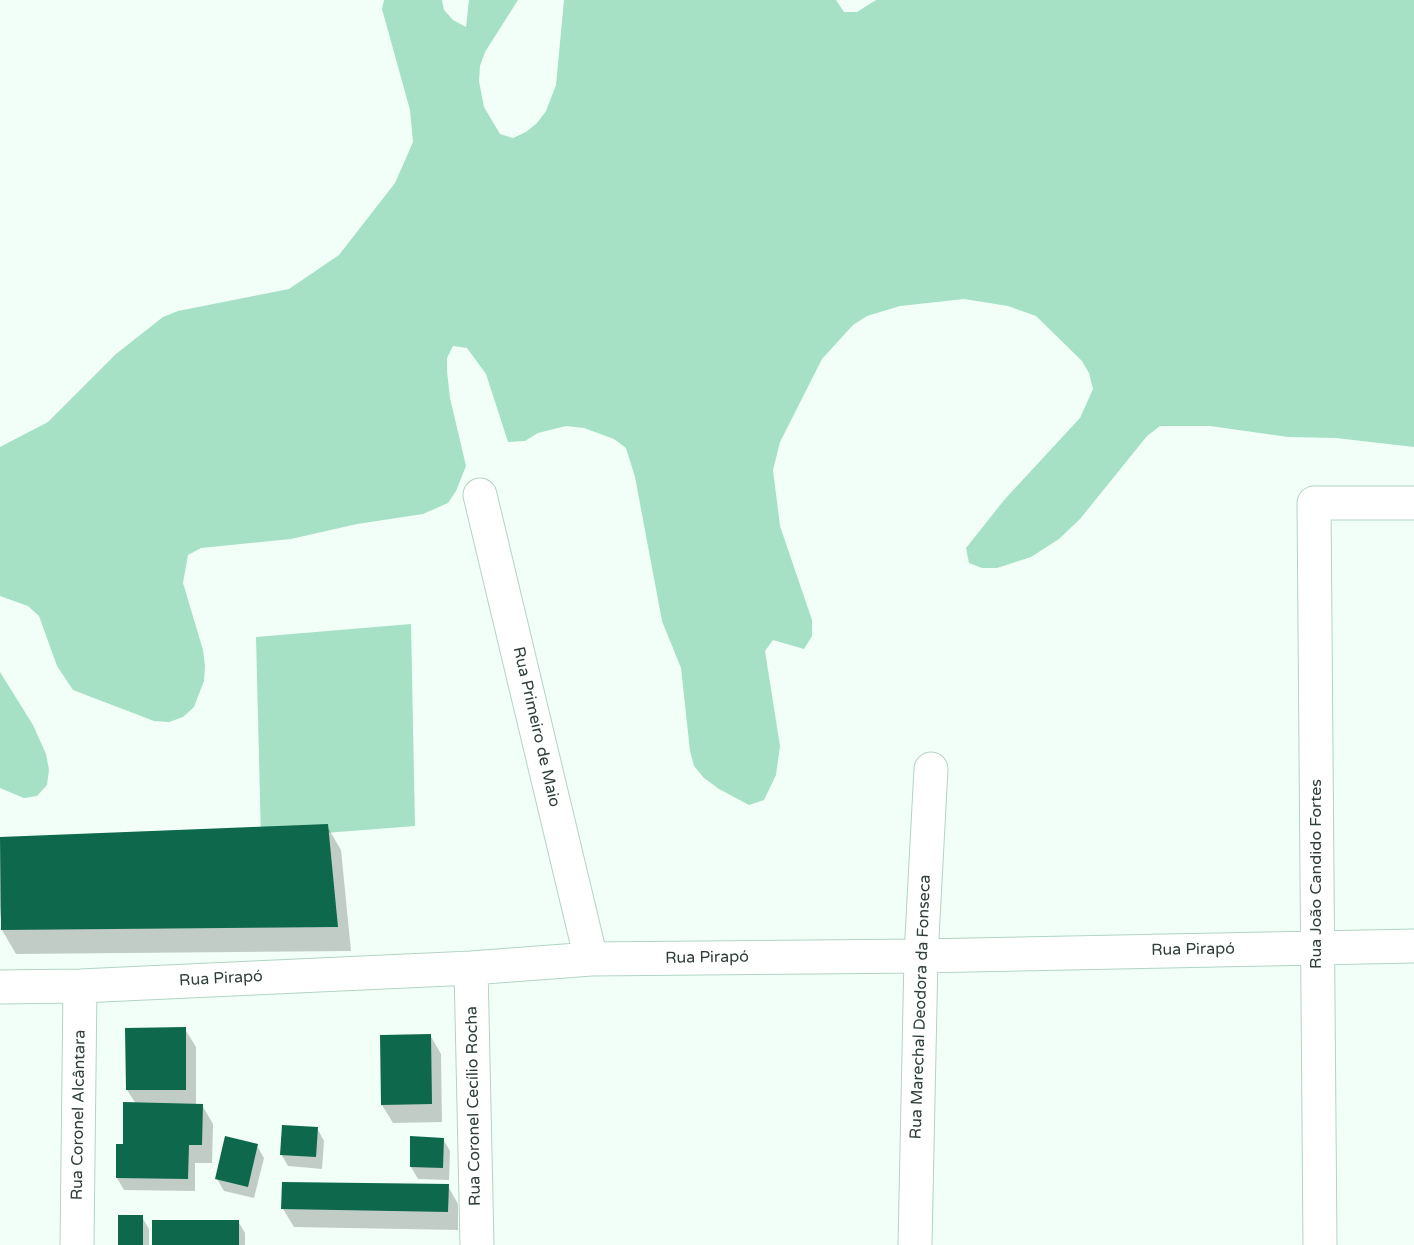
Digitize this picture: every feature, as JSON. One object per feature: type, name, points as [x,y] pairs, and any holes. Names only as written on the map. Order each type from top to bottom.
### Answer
[{"type":"street","name":"Rua Primeiro de Maio","points":[[480,495],[591,959]]},
{"type":"street","name":"Rua João Candido Fortes","points":[[1320,1245],[1314,503],[1414,503]]},
{"type":"street","name":"Rua Marechal Deodora da Fonseca","points":[[915,1245],[921,956],[931,770]]},
{"type":"street","name":"Rua Pirapó","points":[[0,987],[80,986],[471,968],[591,959],[921,956],[1414,946]]},
{"type":"street","name":"Rua Coronel Cecílio Rocha","points":[[471,968],[477,1245]]},
{"type":"street","name":"Rua Coronel Alcântara","points":[[77,1245],[80,986]]},
{"type":"green space","points":[[384,0],[442,0],[444,10],[453,20],[466,27],[469,0],[518,0],[485,52],[480,66],[479,81],[484,107],[500,134],[513,138],[526,132],[537,123],[546,111],[556,85],[564,0],[836,0],[844,12],[857,12],[876,0],[1414,0],[1414,447],[1336,438],[1288,437],[1210,426],[1160,426],[1147,436],[1080,519],[1059,539],[1031,557],[997,568],[982,568],[969,563],[966,548],[1005,499],[1080,418],[1093,389],[1089,373],[1082,361],[1036,316],[1008,306],[964,299],[900,306],[867,316],[853,325],[822,359],[780,442],[773,470],[780,526],[812,620],[812,636],[804,649],[773,640],[765,651],[780,746],[776,775],[764,800],[749,805],[719,789],[704,778],[694,766],[690,751],[681,668],[662,621],[635,477],[626,448],[614,439],[584,428],[566,426],[538,433],[525,441],[508,442],[486,374],[467,348],[453,346],[447,358],[447,371],[450,398],[466,466],[456,491],[448,503],[423,514],[357,524],[291,539],[201,548],[188,555],[183,583],[203,650],[205,666],[204,681],[194,707],[183,717],[169,722],[154,721],[73,690],[57,666],[39,616],[28,606],[0,596],[0,447],[48,422],[116,354],[163,317],[178,311],[289,289],[339,255],[395,183],[413,142],[410,110],[382,9]]},
{"type":"green space","points":[[411,624],[415,826],[261,838],[256,637]]},
{"type":"green space","points":[[0,672],[33,725],[46,754],[49,770],[47,785],[37,796],[24,798],[0,788]]},
{"type":"building","points":[[328,824],[338,927],[1,930],[0,837]]},
{"type":"building","points":[[186,1027],[186,1090],[126,1090],[125,1028]]},
{"type":"building","points":[[431,1034],[432,1104],[381,1105],[380,1035]]},
{"type":"building","points":[[123,1102],[203,1104],[202,1145],[189,1145],[188,1179],[116,1178],[116,1144],[123,1144]]},
{"type":"building","points":[[282,1125],[318,1127],[316,1157],[280,1155]]},
{"type":"building","points":[[225,1136],[258,1144],[248,1187],[215,1179]]},
{"type":"building","points":[[410,1136],[444,1138],[443,1168],[410,1167]]},
{"type":"building","points":[[282,1182],[449,1184],[448,1212],[281,1209]]},
{"type":"building","points":[[118,1215],[143,1215],[143,1245],[118,1245]]},
{"type":"building","points":[[152,1220],[239,1220],[239,1245],[152,1245]]}]
